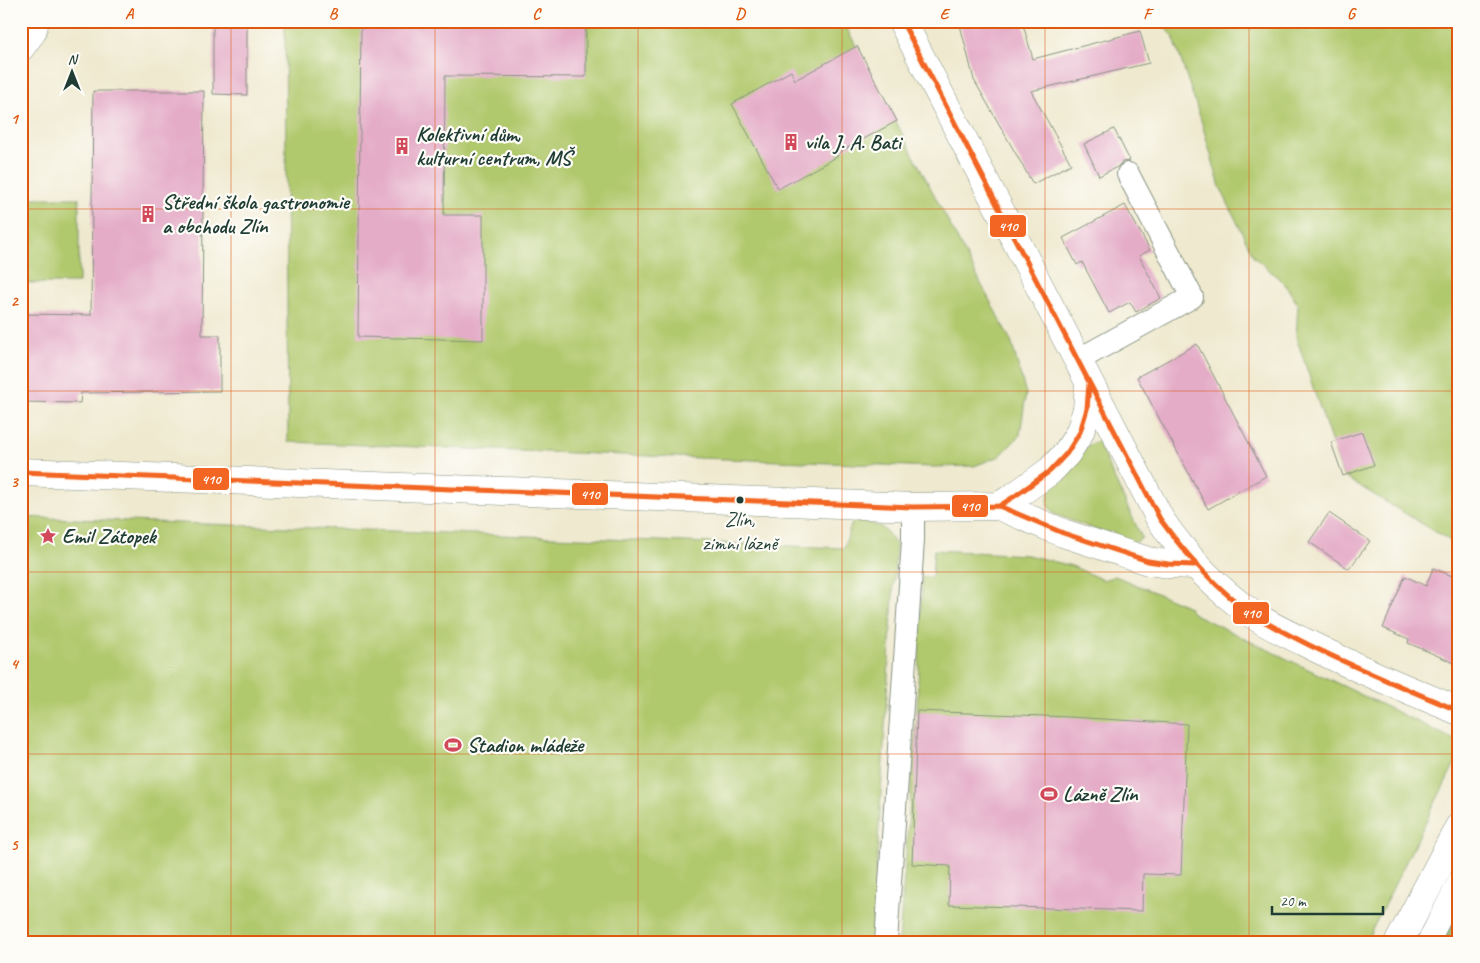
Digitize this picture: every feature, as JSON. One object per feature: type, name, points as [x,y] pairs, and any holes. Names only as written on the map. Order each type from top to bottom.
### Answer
[{"type":"street","points":[[21,47],[32,32],[35,21]]},
{"type":"street","points":[[902,21],[1083,372],[1160,518],[1174,540],[1195,565],[1253,615],[1325,653],[1459,711]]},
{"type":"street","points":[[999,506],[1050,471],[1067,453],[1080,432],[1087,409],[1083,372]]},
{"type":"street","points":[[21,472],[914,507],[999,506],[1063,533],[1148,561],[1195,565]]},
{"type":"street","points":[[1399,942],[1459,827]]},
{"type":"lane","points":[[1083,372],[1192,296],[1128,174]]},
{"type":"lane","points":[[886,942],[914,507]]},
{"type":"lane","points":[[1428,942],[1459,881]]},
{"type":"green space","points":[[285,21],[501,21],[586,76],[587,21],[843,21],[1011,341],[1026,394],[1020,435],[1000,456],[974,466],[933,467],[288,442]]},
{"type":"green space","points":[[1159,21],[1459,21],[1459,546],[1343,476],[1296,337],[1298,305],[1285,284],[1254,257],[1220,187],[1201,120],[1173,36]]},
{"type":"green space","points":[[21,198],[79,198],[79,283],[21,283]]},
{"type":"green space","points":[[1097,441],[1142,538],[1133,544],[1054,514],[1047,504],[1050,489],[1087,446]]},
{"type":"green space","name":"Stadion mládeže","points":[[21,517],[844,548],[852,522],[878,526],[887,532],[896,545],[872,942],[21,942]]},
{"type":"green space","points":[[934,550],[1027,555],[1072,566],[1103,580],[1115,576],[1178,602],[1188,607],[1192,613],[1459,742],[1459,755],[1366,942],[899,942],[917,711],[922,577],[932,577]]},
{"type":"green space","points":[[1459,881],[1459,942],[1428,942]]},
{"type":"building","points":[[213,21],[247,21],[247,95],[213,94]]},
{"type":"building","name":"Kolektivní dům, kulturní centrum, MŠ","points":[[361,21],[586,21],[586,77],[445,76],[444,215],[483,215],[483,340],[358,337]]},
{"type":"building","points":[[959,21],[1022,21],[1033,59],[1140,31],[1149,63],[1031,91],[1071,164],[1033,184],[974,80]]},
{"type":"building","points":[[857,46],[897,121],[836,154],[838,156],[778,189],[732,104],[791,71],[795,80]]},
{"type":"building","name":"Střední škola gastronomie a obchodu Zlín","points":[[93,91],[204,91],[202,335],[220,335],[220,391],[81,393],[80,403],[21,402],[21,314],[91,315]]},
{"type":"building","points":[[1114,129],[1130,161],[1122,162],[1117,167],[1099,176],[1084,144]]},
{"type":"building","points":[[1125,205],[1150,250],[1139,256],[1161,298],[1136,312],[1130,302],[1109,313],[1082,262],[1077,265],[1063,238]]},
{"type":"building","points":[[1197,344],[1266,476],[1208,509],[1137,377]]},
{"type":"building","points":[[1362,432],[1374,465],[1343,476],[1331,442]]},
{"type":"building","points":[[1329,513],[1370,541],[1349,569],[1309,542]]},
{"type":"building","points":[[1433,568],[1459,579],[1459,665],[1408,643],[1409,639],[1383,628],[1405,576],[1426,586]]},
{"type":"building","name":"Lázně Zlín","points":[[917,711],[1187,724],[1181,875],[1143,874],[1142,911],[949,905],[950,866],[912,864]]},
{"type":"transit line","name":"410","points":[[902,21],[1160,519],[1180,545],[1213,582],[1252,614],[1309,645],[1459,711]]},
{"type":"transit line","name":"410","points":[[21,472],[913,507],[999,506],[1050,471],[1067,453],[1080,432],[1087,409],[1089,384]]},
{"type":"transit line","name":"410","points":[[999,506],[1063,533],[1148,561],[1195,565]]},
{"type":"place","name":"vila J. A. Bati","points":[[791,142]]},
{"type":"place","name":"Kolektivní dům, kulturní centrum, MŠ","points":[[402,146]]},
{"type":"place","name":"Střední škola gastronomie a obchodu Zlín","points":[[148,214]]},
{"type":"place","name":"Zlín, zimní lázně","points":[[740,500]]},
{"type":"place","name":"Emil Zátopek","points":[[48,536]]},
{"type":"place","name":"Stadion mládeže","points":[[453,745]]},
{"type":"place","name":"Lázně Zlín","points":[[1049,794]]}]
